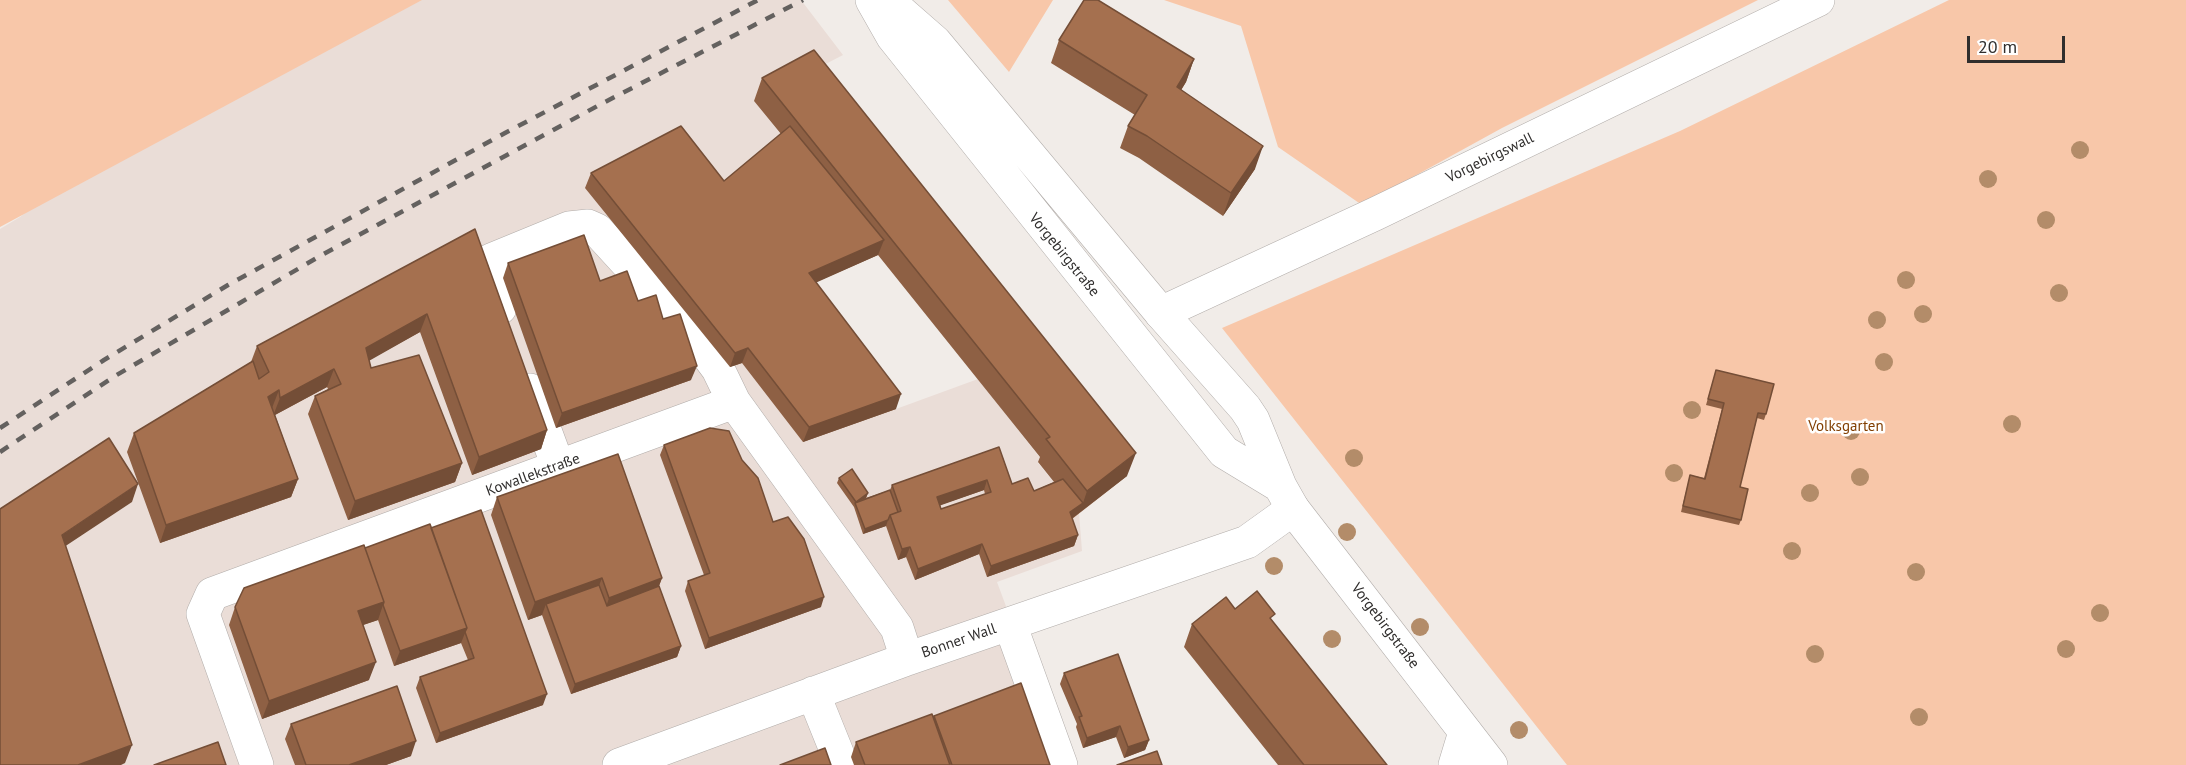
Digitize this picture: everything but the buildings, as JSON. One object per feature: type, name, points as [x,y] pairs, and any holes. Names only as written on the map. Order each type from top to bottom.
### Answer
[{"type":"street","name":"Vorgebirgstraße","points":[[872,0],[893,37],[1224,452],[1287,498]]},
{"type":"street","name":"Vorgebirgstraße","points":[[887,0],[935,42],[1161,313],[1245,408],[1253,420],[1287,498],[1491,765]]},
{"type":"street","name":"Vorgebirgswall","points":[[1161,313],[1375,214],[1818,0]]},
{"type":"street","points":[[510,336],[488,273],[491,260],[569,228],[588,226],[604,235],[692,334],[718,369],[734,402],[897,628],[907,659]]},
{"type":"street","points":[[521,366],[558,466]]},
{"type":"street","name":"Kowallekstraße","points":[[257,765],[203,614],[212,594],[734,402]]},
{"type":"street","name":"Bonner Wall","points":[[619,765],[907,659],[1247,542],[1287,498]]},
{"type":"street","points":[[1010,624],[1061,765]]},
{"type":"street","points":[[809,695],[826,765]]},
{"type":"street","points":[[809,695],[842,765]]},
{"type":"street","points":[[1455,765],[1466,732]]},
{"type":"shaded area","points":[[402,0],[801,0],[843,55],[754,101],[878,255],[804,287],[896,409],[978,379],[1041,459],[1038,463],[1079,513],[1082,551],[997,582],[1065,765],[0,765],[0,229],[20,217],[100,153]]},
{"type":"green space","points":[[0,0],[422,0],[0,227]]},
{"type":"green space","points":[[948,0],[1053,0],[1009,72]]},
{"type":"green space","points":[[1164,0],[1758,0],[1502,128],[1362,205],[1278,147],[1241,26]]},
{"type":"green space","name":"Volksgarten","points":[[1949,0],[2186,0],[2186,765],[1567,765],[1222,328],[1680,131]]},
{"type":"railway","points":[[0,428],[104,360],[228,285],[505,133],[758,0]]},
{"type":"railway","points":[[0,452],[115,376],[320,256],[603,103],[803,0]]}]
